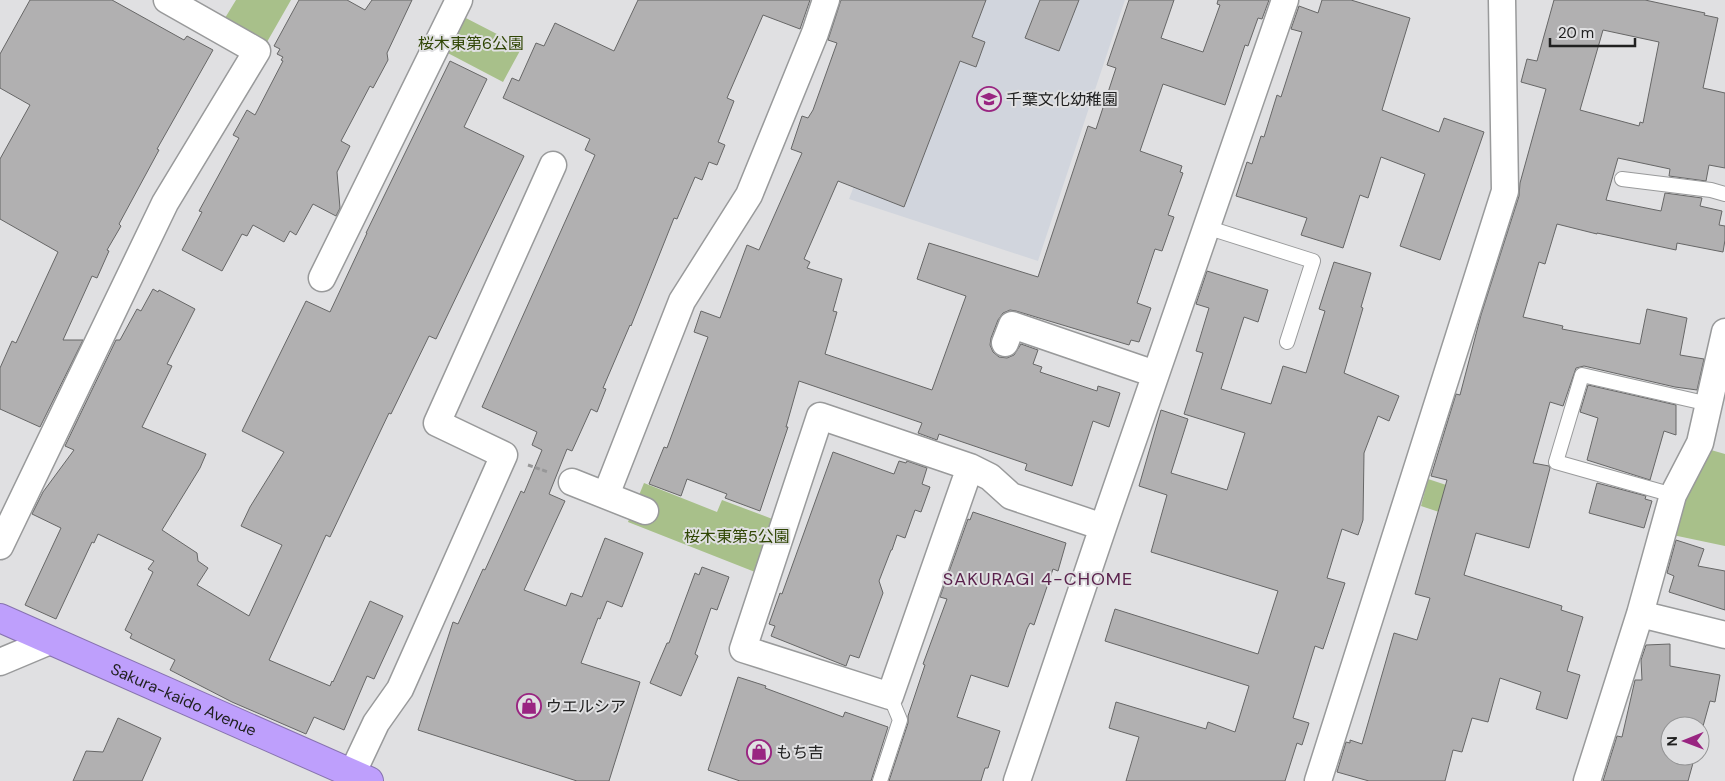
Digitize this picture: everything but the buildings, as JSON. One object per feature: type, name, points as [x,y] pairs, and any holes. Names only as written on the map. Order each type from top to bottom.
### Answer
[{"type":"highway","name":"Sakura-kaido Avenue","points":[[0,618],[363,779]]},
{"type":"street","points":[[0,546],[165,203],[257,51],[167,0]]},
{"type":"street","points":[[322,278],[459,0]]},
{"type":"street","points":[[606,495],[682,301],[749,194],[815,33],[826,0]]},
{"type":"street","points":[[1018,781],[1102,527],[1285,0]]},
{"type":"street","points":[[1318,781],[1505,191],[1502,0]]},
{"type":"street","points":[[363,779],[376,723],[400,689],[504,455],[437,424],[553,165]]},
{"type":"street","points":[[1012,325],[1155,374]]},
{"type":"street","points":[[1587,781],[1640,614],[1672,495],[1700,443],[1725,332]]},
{"type":"street","points":[[970,467],[890,696],[743,649],[820,416],[970,467],[990,477],[1011,496],[1102,527]]},
{"type":"street","points":[[572,482],[645,511]]},
{"type":"street","points":[[1640,614],[1725,634]]},
{"type":"street","points":[[0,662],[50,641]]},
{"type":"lane","points":[[1622,178],[1711,190],[1725,194]]},
{"type":"lane","points":[[1206,227],[1313,261],[1287,342]]},
{"type":"lane","points":[[1672,495],[1556,462],[1582,375],[1709,404]]},
{"type":"lane","points":[[880,781],[900,720],[890,696]]},
{"type":"path","points":[[504,455],[572,482]]},
{"type":"shaded area","name":"千葉文化幼稚園","points":[[925,0],[1125,0],[1038,261],[849,199]]},
{"type":"green space","points":[[236,0],[291,0],[267,42],[225,18]]},
{"type":"green space","name":"桜木東第6公園","points":[[460,15],[522,47],[503,82],[442,50]]},
{"type":"green space","points":[[1704,448],[1725,454],[1725,546],[1668,534]]},
{"type":"green space","points":[[1428,479],[1495,501],[1487,528],[1421,506]]},
{"type":"green space","name":"桜木東第5公園","points":[[644,483],[717,512],[722,500],[775,520],[755,572],[628,522]]},
{"type":"place","name":"千葉文化幼稚園","points":[[989,99]]},
{"type":"place","name":"ウエルシア","points":[[529,706]]},
{"type":"place","name":"もち吉","points":[[759,752]]},
{"type":"district","name":"SAKURAGI 4-CHOME","points":[[1038,579]]}]
